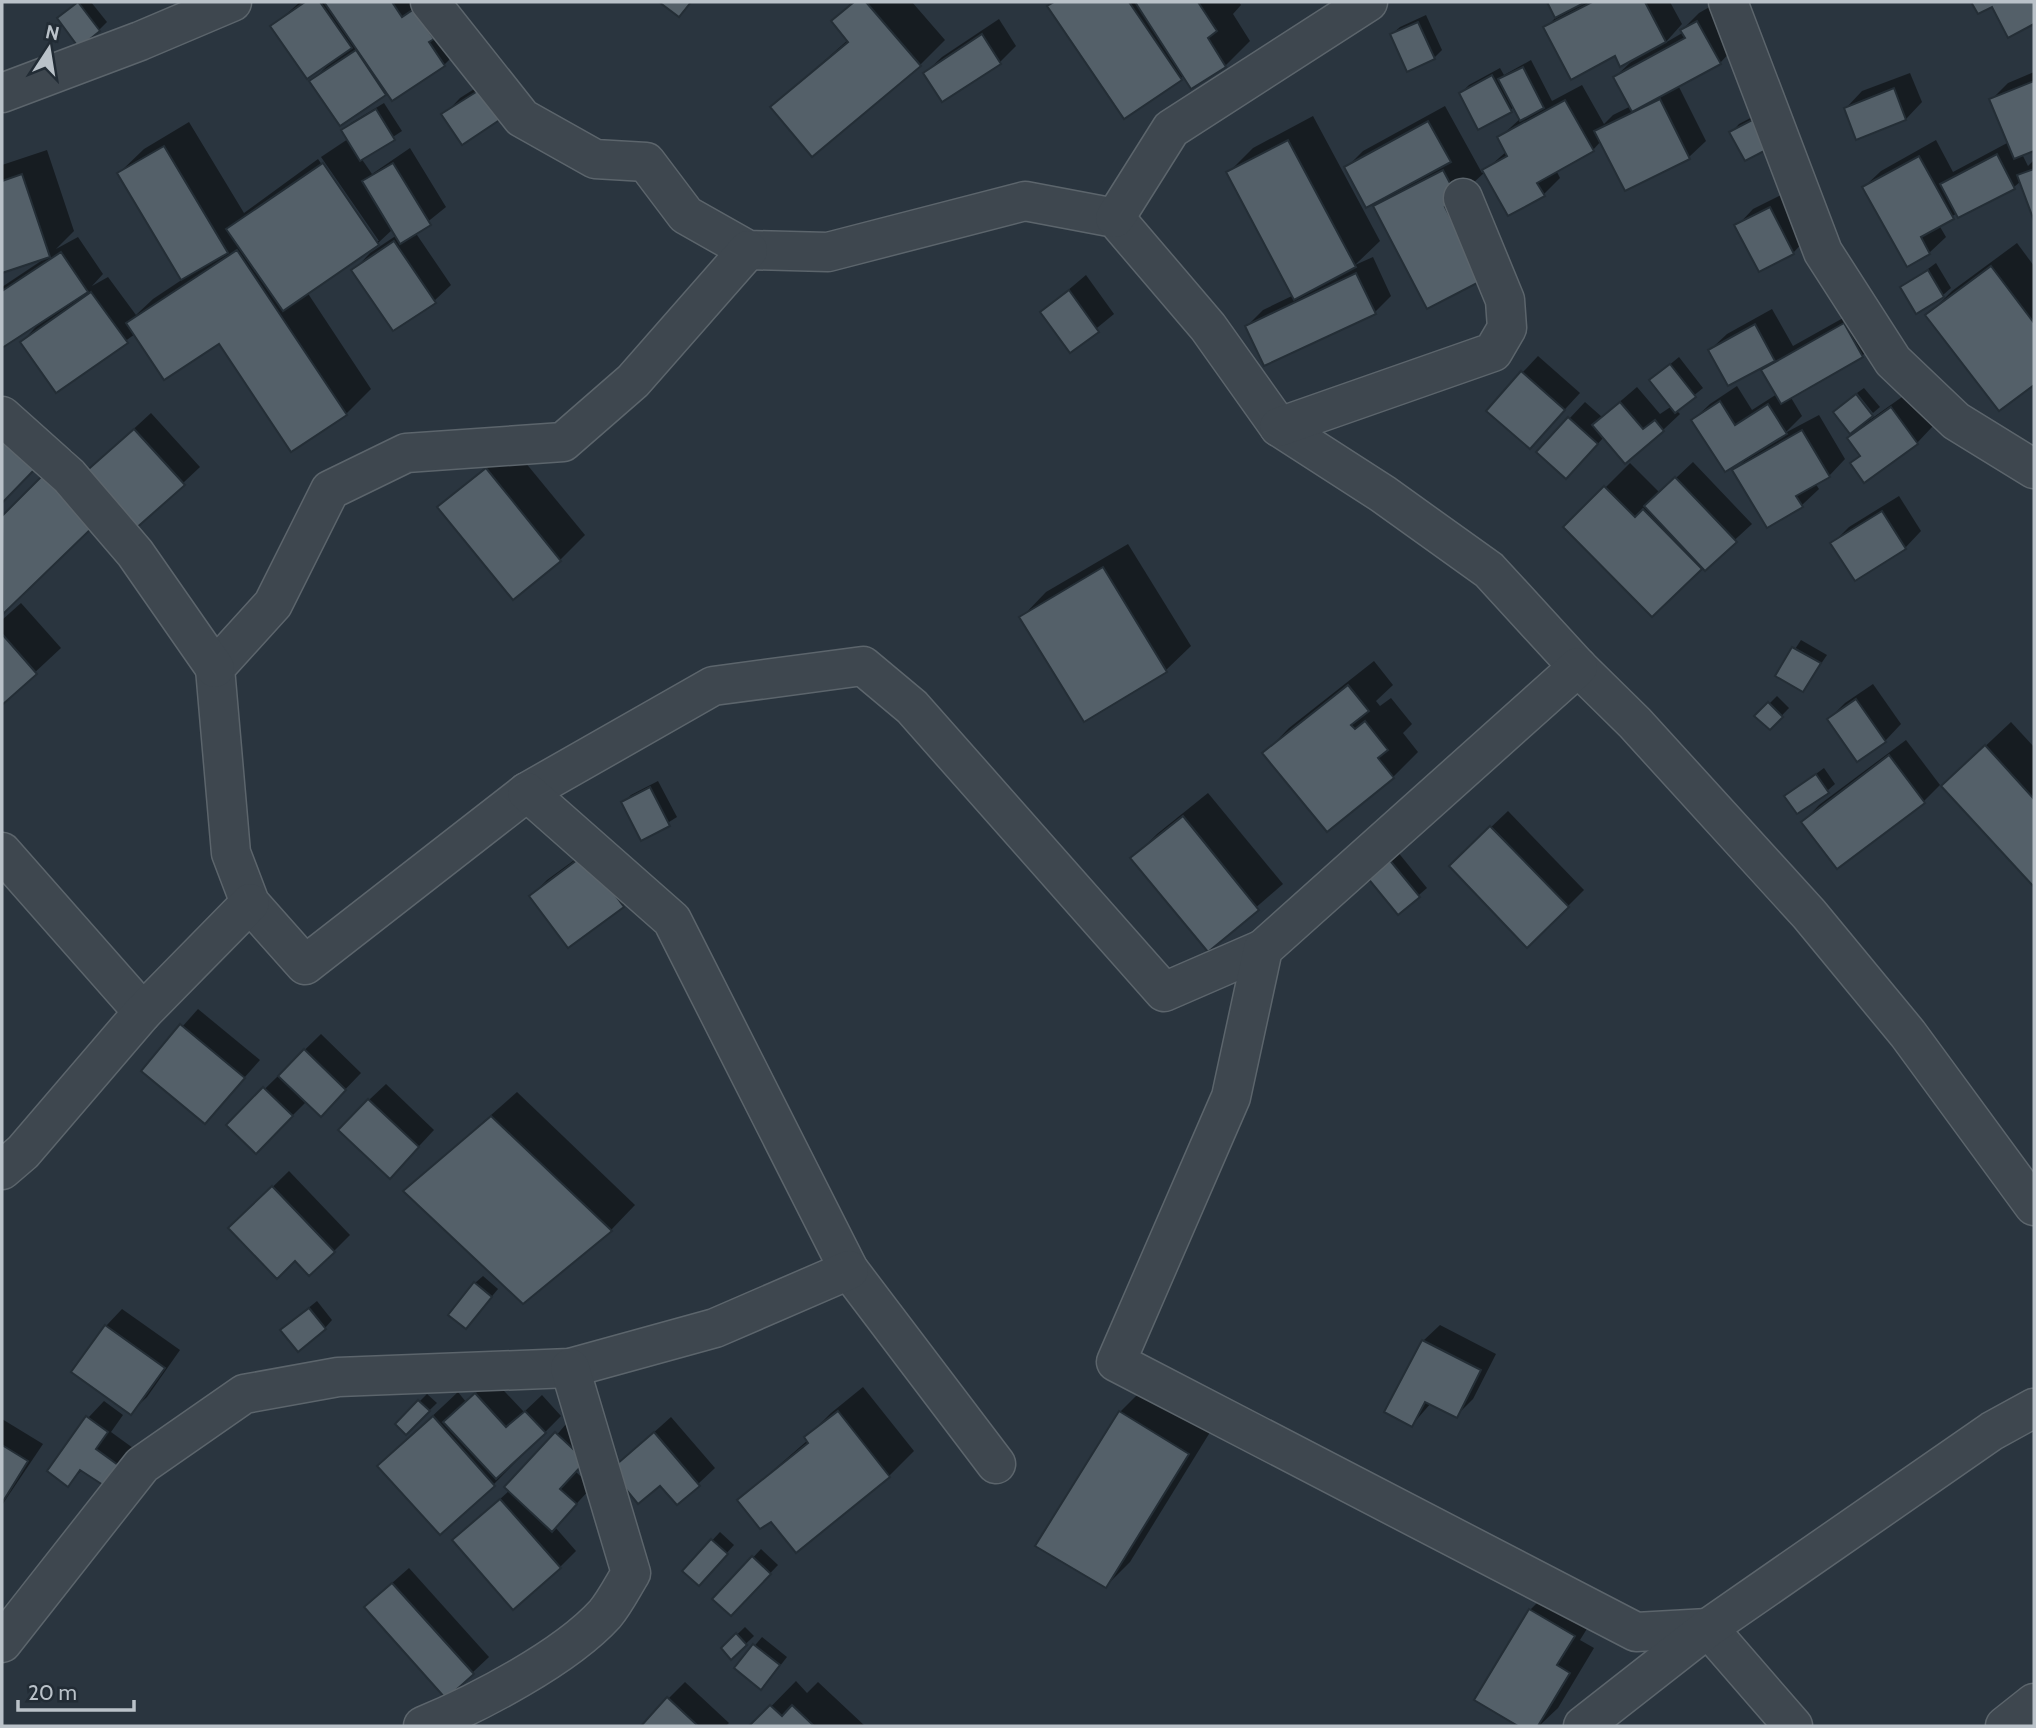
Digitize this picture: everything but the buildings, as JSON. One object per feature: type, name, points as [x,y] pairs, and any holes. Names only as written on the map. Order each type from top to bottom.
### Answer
[{"type":"street","points":[[2,93],[140,41],[232,2]]},
{"type":"street","points":[[430,2],[522,118],[595,159],[646,162],[686,215],[748,250],[828,252],[1025,201],[1115,218],[1208,327],[1279,427],[1383,494],[1489,570],[1578,667],[1635,723],[1809,914],[1908,1034],[2034,1206]]},
{"type":"street","points":[[1115,218],[1171,129],[1368,2]]},
{"type":"street","points":[[1728,2],[1823,252],[1893,361],[1956,421],[2034,469]]},
{"type":"street","points":[[1279,427],[1493,352],[1507,328],[1505,300],[1462,198]]},
{"type":"street","points":[[215,668],[273,604],[330,490],[405,453],[564,442],[633,381],[748,250]]},
{"type":"street","points":[[2,415],[69,476],[135,553],[215,668],[230,853],[250,903],[305,965],[527,792],[713,686],[863,666],[912,707],[1164,992],[1263,948],[1578,667]]},
{"type":"street","points":[[527,792],[672,920],[849,1270],[996,1464]]},
{"type":"street","points":[[2,852],[143,1012]]},
{"type":"street","points":[[2,1170],[23,1152],[143,1012],[250,903]]},
{"type":"street","points":[[1263,948],[1231,1097],[1116,1362],[1636,1632],[1707,1628]]},
{"type":"street","points":[[2,1643],[142,1465],[244,1394],[338,1377],[569,1368],[715,1328],[849,1270]]},
{"type":"street","points":[[424,1726],[477,1703],[566,1646],[606,1613],[631,1573],[569,1368]]},
{"type":"street","points":[[1583,1726],[1707,1628],[1992,1431],[2034,1408]]},
{"type":"street","points":[[1707,1628],[1793,1726]]},
{"type":"street","points":[[2006,1726],[2034,1703]]}]
